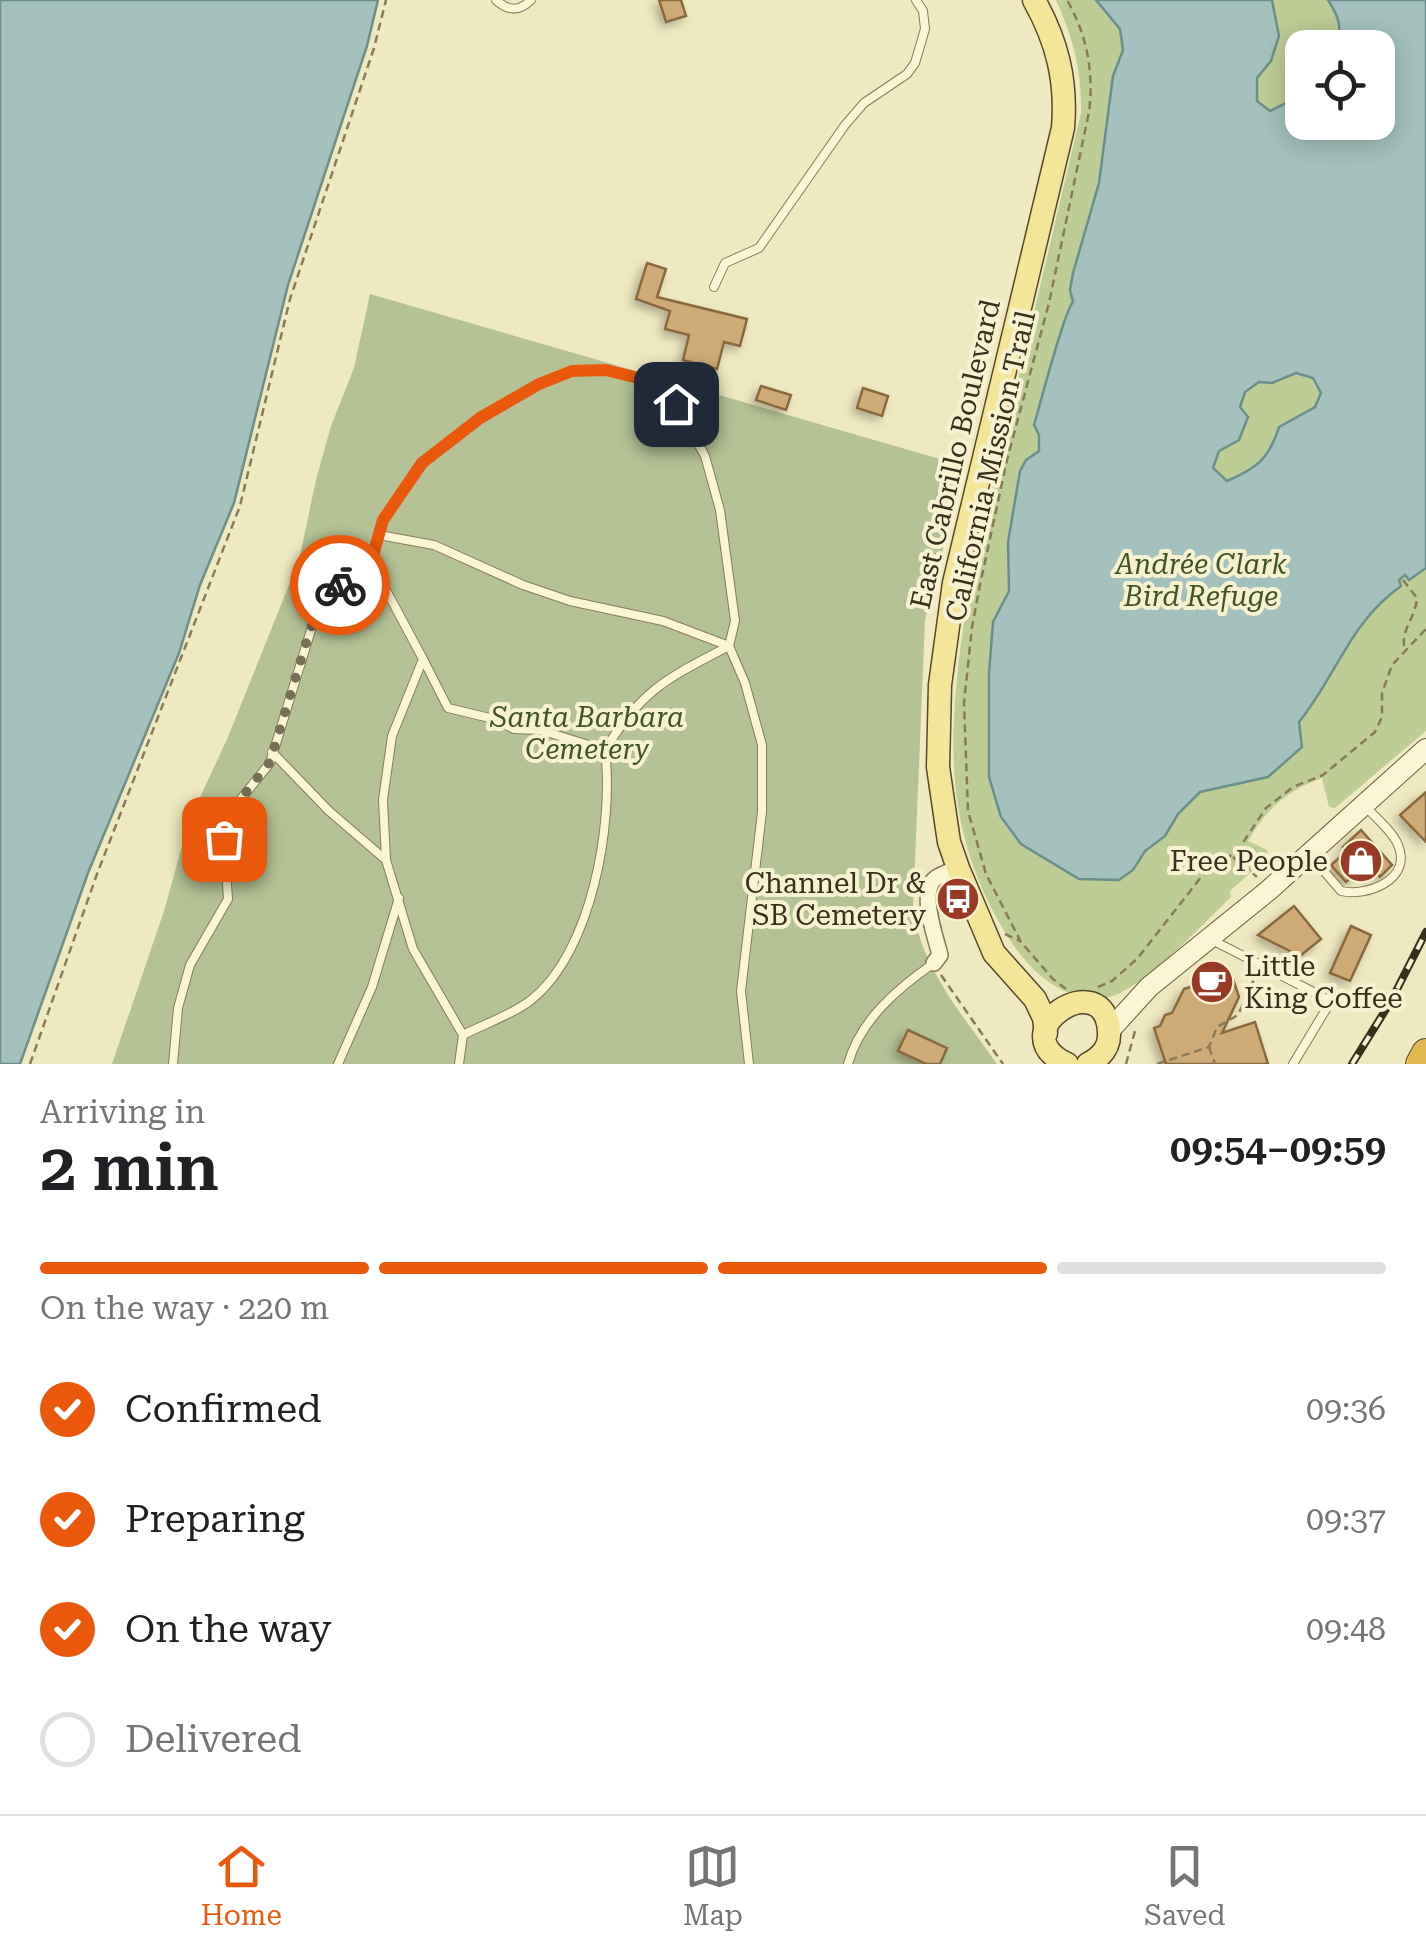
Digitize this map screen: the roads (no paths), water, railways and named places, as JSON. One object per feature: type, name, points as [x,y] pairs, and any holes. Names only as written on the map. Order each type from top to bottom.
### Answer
[{"type":"highway","points":[[1420,1064],[1426,1052]]},
{"type":"main road","name":"East Cabrillo Boulevard","points":[[1034,0],[1061,64],[1064,109],[944,637],[938,767],[949,842],[994,953],[1036,999],[1054,1055],[1067,1064]]},
{"type":"main road","points":[[1120,1055],[1150,987],[1269,890],[1426,749]]},
{"type":"main road","points":[[1396,775],[1426,772]]},
{"type":"main road","name":"East Cabrillo Boulevard","points":[[984,924],[1033,980],[1061,997],[1088,1000]]},
{"type":"main road","points":[[1046,1033],[1052,1016],[1066,1004],[1150,987]]},
{"type":"main road","points":[[1088,1000],[1104,1017],[1120,1055]]},
{"type":"main road","points":[[1088,1064],[1120,1055]]},
{"type":"street","points":[[936,966],[940,955],[929,911],[930,886],[935,878],[958,868]]},
{"type":"lane","points":[[496,0],[504,8],[516,9],[531,0]]},
{"type":"lane","points":[[714,287],[725,263],[759,248],[864,103],[907,74],[916,63],[925,28],[923,11],[916,0]]},
{"type":"lane","points":[[173,1064],[178,1008],[190,965],[228,899],[224,839],[228,815],[270,762],[310,630],[324,601],[371,562],[383,520],[422,463],[480,418],[539,384],[572,371],[606,370],[638,378],[676,404],[706,456],[720,510],[735,621],[729,646],[745,683],[762,745],[762,812],[741,991],[749,1064]]},
{"type":"lane","points":[[379,535],[434,545],[523,585],[570,601],[663,620],[729,646]]},
{"type":"lane","points":[[371,562],[448,708],[494,718],[514,729],[540,730],[605,750]]},
{"type":"lane","points":[[462,1034],[530,1001],[550,981],[574,940],[601,853],[606,810],[605,750],[625,716],[651,690],[729,646]]},
{"type":"lane","points":[[423,659],[392,736],[383,800],[386,860],[413,949],[462,1034],[459,1064]]},
{"type":"lane","points":[[272,752],[329,811],[386,860]]},
{"type":"lane","points":[[1310,854],[1341,891],[1369,893],[1382,886],[1394,874],[1400,853],[1397,842],[1364,805]]},
{"type":"lane","points":[[338,1064],[372,987],[399,898]]},
{"type":"lane","points":[[1208,938],[1331,1001],[1292,1064]]},
{"type":"lane","points":[[848,1064],[868,1024],[896,991],[936,966]]},
{"type":"water","points":[[0,0],[378,0],[367,46],[288,285],[234,503],[200,585],[179,653],[88,873],[20,1064],[0,1064]]},
{"type":"water","name":"Andrée Clark Bird Refuge","points":[[1096,0],[1272,0],[1279,36],[1271,61],[1257,78],[1257,101],[1270,111],[1285,104],[1285,140],[1395,140],[1395,30],[1339,30],[1328,0],[1426,0],[1426,568],[1409,580],[1405,575],[1399,580],[1401,586],[1368,616],[1356,633],[1299,722],[1302,747],[1268,777],[1200,792],[1178,814],[1165,836],[1119,880],[1079,879],[1021,844],[1001,817],[989,777],[989,673],[993,622],[1009,591],[1008,542],[1020,471],[1026,460],[1039,451],[1039,435],[1034,425],[1073,302],[1073,273],[1099,183],[1113,76],[1123,50],[1120,29]],"holes":[[[1296,373],[1313,378],[1321,393],[1315,407],[1279,427],[1271,447],[1246,472],[1227,481],[1213,468],[1219,451],[1239,440],[1248,417],[1240,407],[1245,392],[1259,382],[1272,383]]]},
{"type":"railway","points":[[1352,1064],[1391,1001],[1426,932]]},
{"type":"place","name":"Free People","points":[[1361,861]]},
{"type":"place","name":"Channel Dr & SB Cemetery","points":[[958,899]]},
{"type":"place","name":"Little King Coffee","points":[[1212,982]]},
{"type":"park label","name":"Santa Barbara Cemetery","points":[[587,733]]}]
